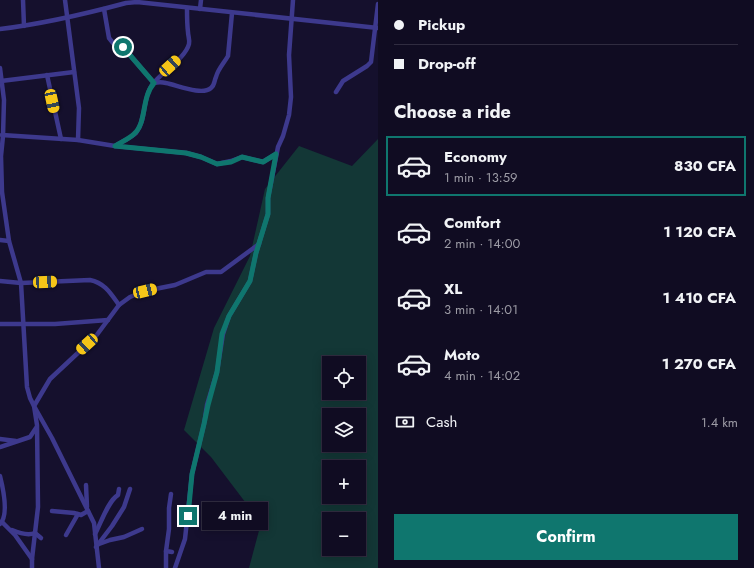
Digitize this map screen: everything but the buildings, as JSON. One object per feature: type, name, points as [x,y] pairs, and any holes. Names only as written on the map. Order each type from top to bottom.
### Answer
[{"type":"street","points":[[23,0],[24,26]]},
{"type":"street","points":[[65,0],[79,108],[78,140]]},
{"type":"street","points":[[200,9],[201,0]]},
{"type":"street","points":[[175,568],[185,539],[192,474],[217,372],[222,334],[229,316],[250,281],[268,214],[268,198],[276,154],[289,115],[291,97],[289,55],[293,0]]},
{"type":"street","points":[[0,29],[67,18],[127,2],[137,1],[149,1],[187,8],[377,28]]},
{"type":"street","points":[[336,92],[343,80],[367,66],[371,62],[377,28],[378,4]]},
{"type":"street","points":[[115,146],[135,134],[144,115],[146,96],[154,83],[184,53],[189,44],[187,8]]},
{"type":"street","points":[[104,9],[109,38],[113,43],[123,47],[154,83]]},
{"type":"street","points":[[154,83],[164,82],[187,89],[203,91],[210,89],[214,84],[215,77],[228,56],[232,13]]},
{"type":"street","points":[[0,68],[4,100],[1,192],[9,241],[21,284],[27,387],[30,398],[52,438],[94,523],[99,568]]},
{"type":"street","points":[[1,81],[74,72]]},
{"type":"street","points":[[47,75],[61,139]]},
{"type":"street","points":[[2,135],[78,140],[115,146],[186,153],[201,157],[217,164],[231,162],[242,157],[263,162],[276,154]]},
{"type":"street","points":[[0,240],[9,241]]},
{"type":"street","points":[[32,568],[38,507],[37,425],[34,406],[50,379],[96,336],[119,305],[145,291],[175,285],[206,272],[221,272],[259,244]]},
{"type":"street","points":[[0,281],[21,284],[90,280],[96,281],[102,283],[107,288],[119,305]]},
{"type":"street","points":[[0,324],[55,324],[108,320]]},
{"type":"street","points":[[0,446],[30,437],[34,433],[37,425]]},
{"type":"street","points":[[0,439],[17,441]]},
{"type":"street","points":[[0,476],[4,500],[4,516],[1,523],[16,535],[32,559]]},
{"type":"street","points":[[86,484],[88,511]]},
{"type":"street","points":[[95,534],[109,506],[115,496],[118,495],[119,489]]},
{"type":"street","points":[[97,546],[124,507],[130,489]]},
{"type":"street","points":[[166,568],[166,551],[169,529],[168,508],[171,494]]},
{"type":"street","points":[[52,511],[82,515],[88,511]]},
{"type":"street","points":[[66,535],[78,514]]},
{"type":"street","points":[[9,529],[25,534],[35,533],[41,538]]},
{"type":"street","points":[[97,546],[142,529]]},
{"type":"street","points":[[166,551],[172,552]]},
{"type":"green space","points":[[378,139],[378,568],[249,568],[261,523],[211,457],[184,430],[214,328],[250,256],[265,189],[299,146],[352,166]]},
{"type":"route","points":[[123,47],[154,83],[146,96],[143,111],[144,115],[135,134],[115,146],[186,153],[201,157],[217,164],[231,162],[242,157],[263,162],[276,154],[268,198],[268,214],[256,253],[250,281],[229,316],[222,334],[219,363],[192,474],[188,516]]}]
